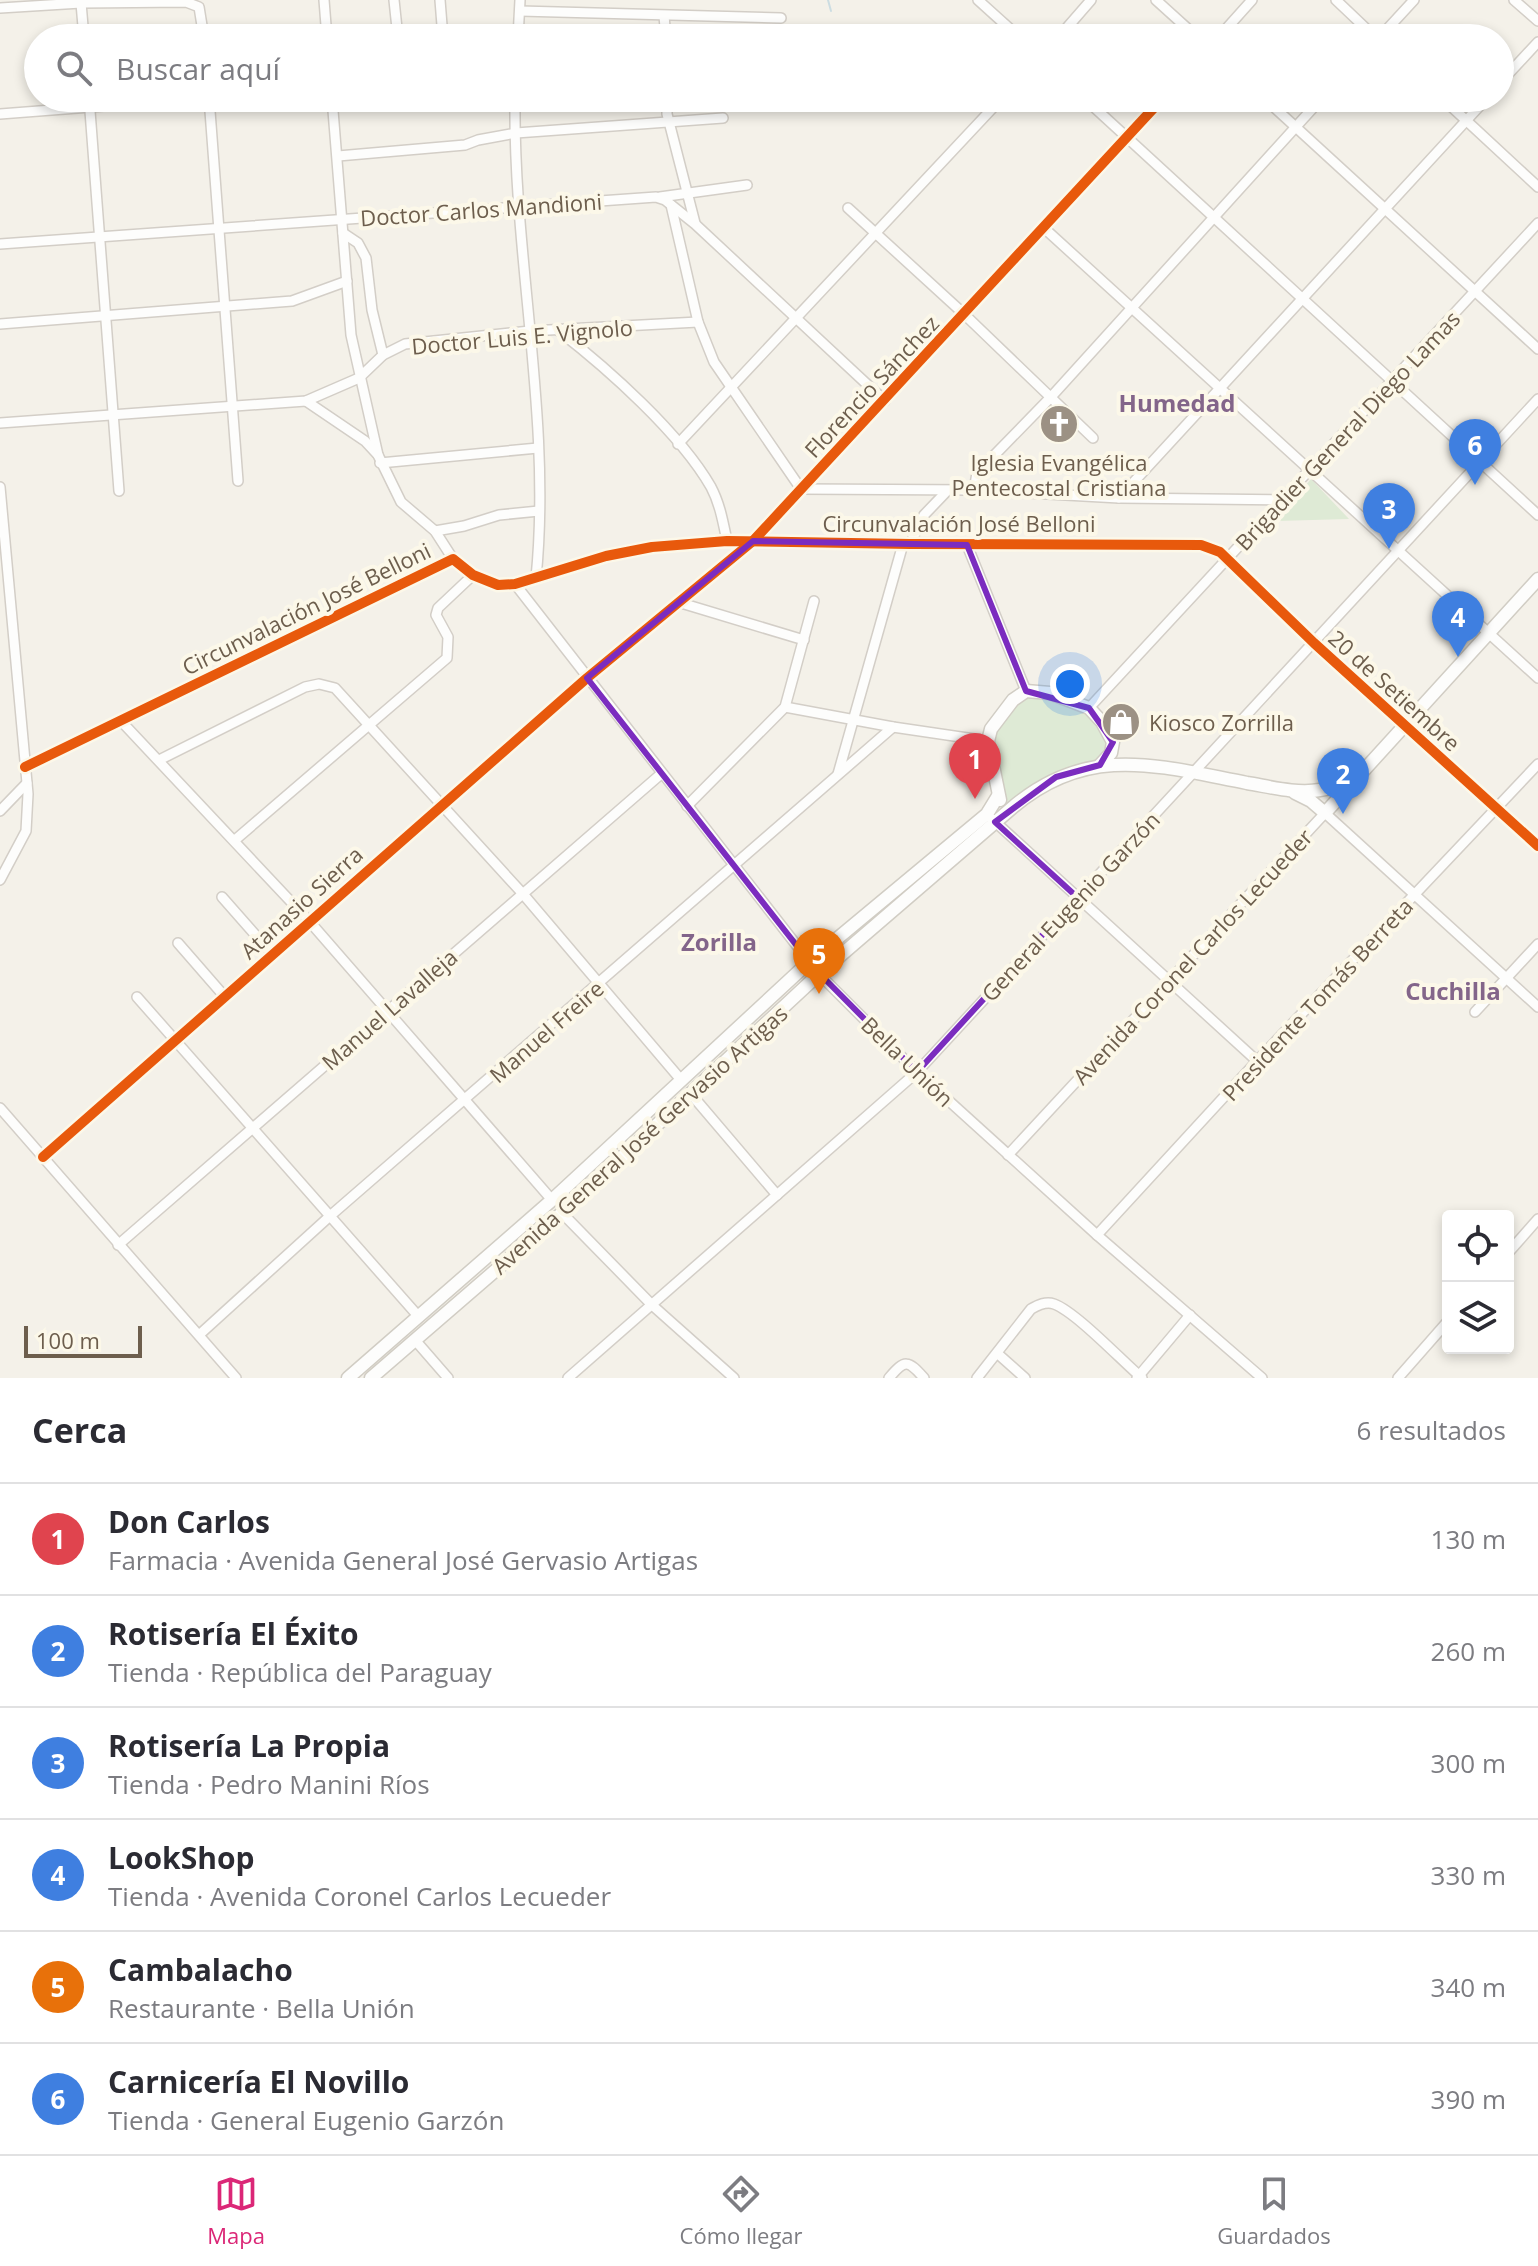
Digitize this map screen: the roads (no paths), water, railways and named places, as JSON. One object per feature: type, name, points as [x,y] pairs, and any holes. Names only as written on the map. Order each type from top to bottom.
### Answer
[{"type":"main road","name":"Avenida Coronel Carlos Lecueder","points":[[1325,813],[1538,579]]},
{"type":"main road","points":[[1013,807],[1004,805],[998,796],[988,741],[991,729],[1013,700],[1026,691],[1050,693],[1089,708],[1102,722],[1122,756],[1136,765]]},
{"type":"main road","points":[[1100,765],[1111,753],[1113,742]]},
{"type":"main road","name":"Avenida General José Gervasio Artigas","points":[[348,1378],[552,1200],[809,962],[1031,792],[1056,777],[1100,765],[1136,765],[1195,773],[1290,791]]},
{"type":"main road","points":[[1290,791],[1322,790],[1355,778]]},
{"type":"main road","points":[[1290,791],[1311,801],[1325,813]]},
{"type":"main road","name":"Avenida General José Gervasio Artigas","points":[[371,1378],[562,1213],[819,974],[992,819],[998,796]]},
{"type":"street","points":[[324,0],[326,24]]},
{"type":"street","points":[[394,0],[397,24]]},
{"type":"street","points":[[440,0],[442,24]]},
{"type":"street","points":[[978,0],[1005,24]]},
{"type":"street","points":[[1070,24],[1091,0]]},
{"type":"street","points":[[1156,0],[1183,24]]},
{"type":"street","points":[[1231,24],[1252,0]]},
{"type":"street","points":[[1336,0],[1363,24]]},
{"type":"street","points":[[1391,24],[1414,0]]},
{"type":"street","points":[[1514,0],[1538,21]]},
{"type":"street","points":[[0,8],[186,2],[199,7],[202,24]]},
{"type":"street","points":[[81,3],[83,24]]},
{"type":"street","points":[[520,5],[664,16],[781,18]]},
{"type":"street","points":[[664,16],[665,24]]},
{"type":"street","points":[[1514,68],[1538,42]]},
{"type":"street","points":[[0,114],[24,111]]},
{"type":"street","points":[[90,112],[119,491]]},
{"type":"street","points":[[209,112],[238,481]]},
{"type":"street","points":[[333,112],[351,335],[379,459],[401,502],[435,531],[453,559]]},
{"type":"street","points":[[515,112],[538,448],[536,578]]},
{"type":"street","points":[[668,112],[695,224]]},
{"type":"street","points":[[678,444],[989,112]]},
{"type":"street","points":[[1099,112],[1538,515]]},
{"type":"street","name":"Florencio Sánchez","points":[[587,678],[753,541],[1150,112]]},
{"type":"street","points":[[1280,112],[1538,349]]},
{"type":"street","points":[[974,490],[977,473],[1132,309],[1308,112]]},
{"type":"street","points":[[1457,112],[1538,187]]},
{"type":"street","points":[[1119,498],[1474,112]]},
{"type":"street","points":[[338,156],[465,145],[516,133],[723,118]]},
{"type":"street","name":"Doctor Carlos Mandioni","points":[[0,244],[656,197],[747,185]]},
{"type":"street","points":[[656,197],[695,224],[885,401]]},
{"type":"street","points":[[671,205],[706,348],[801,489]]},
{"type":"street","points":[[848,208],[1093,438]]},
{"type":"street","name":"Brigadier General Diego Lamas","points":[[1089,708],[1538,223]]},
{"type":"street","points":[[1044,228],[1538,678]]},
{"type":"street","points":[[343,233],[358,243],[366,258],[372,310],[383,355]]},
{"type":"street","points":[[0,324],[292,301],[347,281]]},
{"type":"street","name":"Doctor Luis E. Vignolo","points":[[0,423],[306,401],[359,378],[383,355],[405,344],[530,331],[698,322]]},
{"type":"street","points":[[559,331],[646,410],[678,444],[710,487],[719,505],[727,541]]},
{"type":"street","name":"General Eugenio Garzón","points":[[568,1378],[917,1072],[1538,399]]},
{"type":"street","points":[[306,401],[353,430],[379,459]]},
{"type":"street","points":[[379,459],[538,448]]},
{"type":"street","points":[[0,487],[27,788],[26,831],[0,880]]},
{"type":"street","name":"Circunvalación José Belloni","points":[[801,489],[974,490],[1119,498],[1283,500]]},
{"type":"street","points":[[838,774],[906,544],[924,515],[947,491]]},
{"type":"street","points":[[435,531],[499,515],[539,511]]},
{"type":"street","name":"Circunvalación José Belloni","points":[[25,767],[453,559],[473,575],[498,585],[515,584],[652,547],[727,541],[1201,545],[1211,547],[1228,560]]},
{"type":"street","points":[[967,545],[1026,691]]},
{"type":"street","name":"20 de Setiembre","points":[[1228,560],[1314,643],[1538,846]]},
{"type":"street","points":[[235,840],[447,658],[448,637],[436,615],[438,608],[473,575]]},
{"type":"street","name":"Bella Unión","points":[[515,584],[819,974],[917,1072],[1008,1155],[1262,1378]]},
{"type":"street","points":[[687,806],[785,707],[814,601]]},
{"type":"street","points":[[681,603],[804,640]]},
{"type":"street","name":"Atanasio Sierra","points":[[43,1157],[587,678]]},
{"type":"street","points":[[159,760],[305,687],[319,684],[335,688],[523,894],[682,1081]]},
{"type":"street","points":[[785,707],[988,741]]},
{"type":"street","points":[[121,721],[310,922],[552,1200]]},
{"type":"street","name":"Manuel Freire","points":[[199,1335],[330,1216],[893,727]]},
{"type":"street","name":"Presidente Tomás Berreta","points":[[1097,1235],[1538,764]]},
{"type":"street","name":"Manuel Lavalleja","points":[[118,1245],[661,774]]},
{"type":"street","points":[[0,811],[27,788]]},
{"type":"street","points":[[1325,813],[1538,1007]]},
{"type":"street","name":"Avenida Coronel Carlos Lecueder","points":[[1008,1155],[1325,813]]},
{"type":"street","points":[[992,819],[1257,1061]]},
{"type":"street","points":[[222,897],[273,955]]},
{"type":"street","points":[[178,943],[225,997]]},
{"type":"street","points":[[1475,1012],[1538,944]]},
{"type":"street","points":[[137,997],[419,1317]]},
{"type":"street","points":[[691,1094],[777,1195]]},
{"type":"street","points":[[0,1108],[236,1378]]},
{"type":"street","points":[[562,1213],[652,1305],[734,1378]]},
{"type":"street","points":[[1514,1246],[1538,1219]]},
{"type":"street","points":[[977,1378],[1031,1309],[1040,1304],[1052,1302],[1067,1311],[1139,1377],[1190,1315]]},
{"type":"street","points":[[1398,1378],[1442,1328]]},
{"type":"street","points":[[415,1340],[448,1378]]},
{"type":"street","points":[[998,1354],[1025,1378]]},
{"type":"street","points":[[889,1378],[900,1364],[906,1362],[913,1365],[924,1378]]},
{"type":"waterway","points":[[828,0],[831,11]]},
{"type":"place","name":"Iglesia Evangélica Pentecostal Cristiana","points":[[1059,424]]},
{"type":"place","name":"Carnicería El Novillo","points":[[1475,485]]},
{"type":"place","name":"Rotisería La Propia","points":[[1389,549]]},
{"type":"place","name":"LookShop","points":[[1458,657]]},
{"type":"place","name":"Kiosco Zorrilla","points":[[1121,722]]},
{"type":"place","name":"Don Carlos","points":[[975,799]]},
{"type":"place","name":"Rotisería El Éxito","points":[[1343,814]]},
{"type":"place","name":"Cambalacho","points":[[819,994]]},
{"type":"district","name":"Humedad","points":[[1177,402]]},
{"type":"district","name":"Zorilla","points":[[719,941]]},
{"type":"district","name":"Cuchilla","points":[[1453,990]]}]
